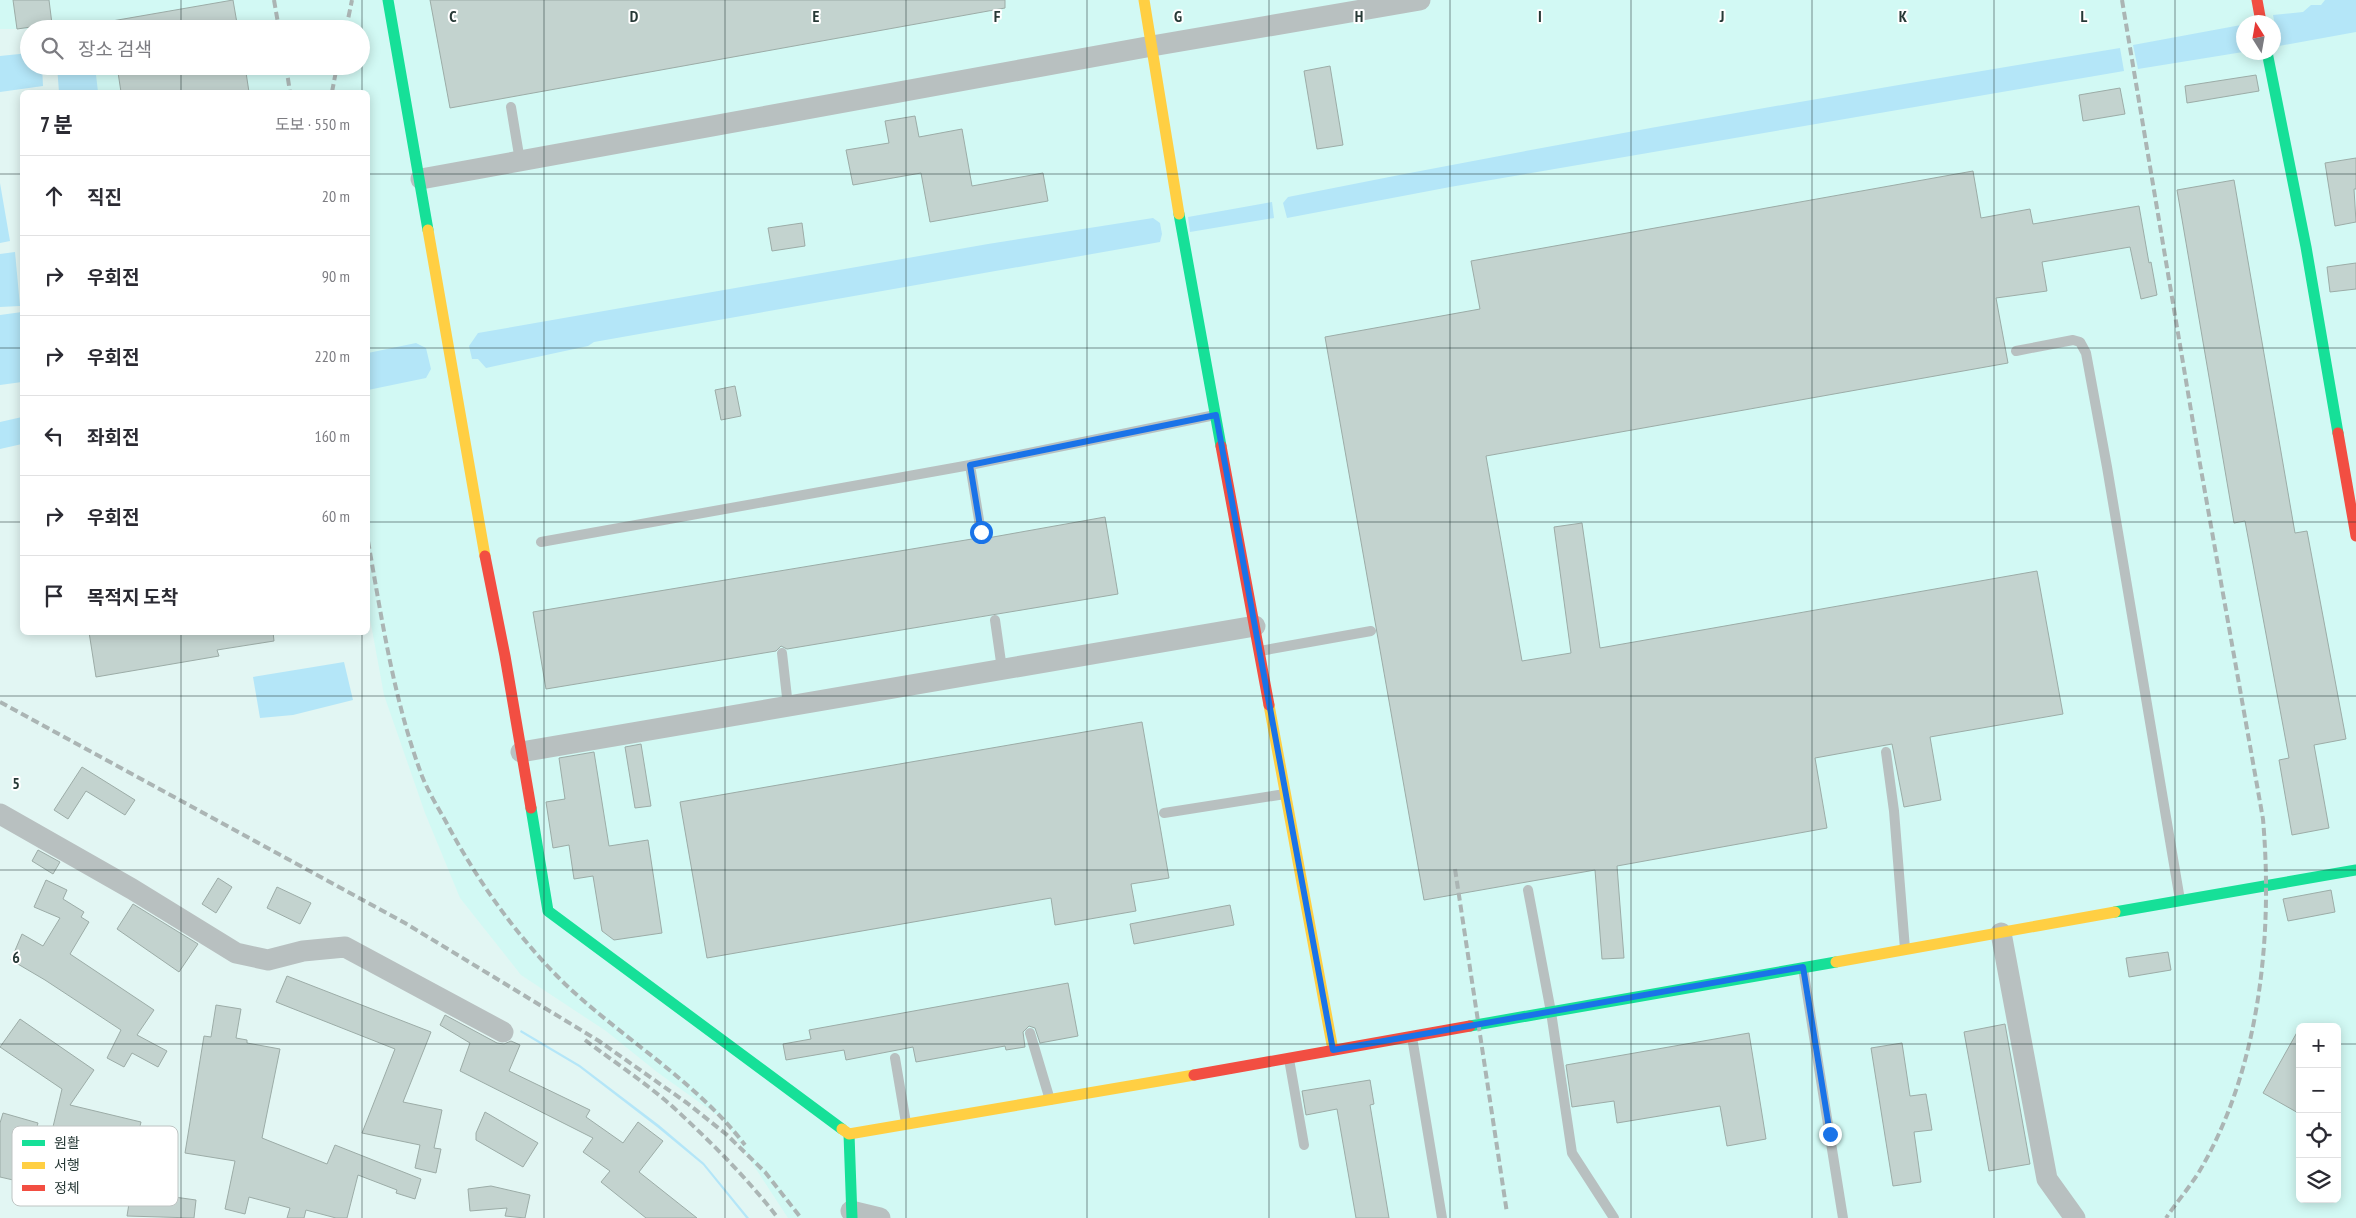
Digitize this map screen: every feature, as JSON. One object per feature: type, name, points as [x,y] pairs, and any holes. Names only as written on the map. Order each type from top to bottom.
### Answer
[{"type":"street","points":[[388,0],[421,179],[476,510],[505,656],[548,911],[849,1134],[2356,870]]},
{"type":"street","points":[[1144,0],[1180,222],[1333,1050]]},
{"type":"street","points":[[421,179],[1152,46],[1420,0]]},
{"type":"street","points":[[2257,0],[2260,15]]},
{"type":"street","points":[[2269,60],[2306,247],[2356,536]]},
{"type":"street","points":[[521,752],[1255,626]]},
{"type":"street","points":[[0,814],[132,889],[236,953],[268,960],[303,951],[327,947],[345,947],[503,1032]]},
{"type":"street","points":[[2001,933],[2047,1179],[2075,1218]]},
{"type":"street","points":[[849,1134],[852,1215],[880,1218]]},
{"type":"lane","points":[[511,107],[520,161]]},
{"type":"lane","points":[[2016,351],[2073,340],[2080,342],[2086,353],[2109,477],[2180,900]]},
{"type":"lane","points":[[541,542],[970,465],[1216,415]]},
{"type":"lane","points":[[970,465],[981,532]]},
{"type":"lane","points":[[996,620],[1002,669]]},
{"type":"lane","points":[[1259,651],[1371,631]]},
{"type":"lane","points":[[782,653],[788,706]]},
{"type":"lane","points":[[1886,752],[1894,811],[1905,950]]},
{"type":"lane","points":[[1164,813],[1286,794]]},
{"type":"lane","points":[[1528,890],[1550,1012],[1572,1153],[1614,1218]]},
{"type":"lane","points":[[1803,967],[1843,1218]]},
{"type":"lane","points":[[1030,1033],[1050,1100]]},
{"type":"lane","points":[[1412,1036],[1442,1218]]},
{"type":"lane","points":[[895,1058],[906,1124]]},
{"type":"lane","points":[[1289,1058],[1304,1145]]},
{"type":"shaded area","points":[[0,0],[2356,0],[2356,1218],[788,1218],[724,1120],[657,1072],[606,1031],[521,975],[460,898],[425,813],[384,695],[370,619],[370,90],[89,90],[86,75],[370,75],[370,20],[20,20],[20,29],[0,29]]},
{"type":"shaded area","points":[[2325,0],[2356,0],[2356,32],[2281,46],[2281,15],[2273,15],[2303,12],[2311,5],[2321,5]]},
{"type":"shaded area","points":[[2236,26],[2236,53],[2138,69],[2133,45]]},
{"type":"shaded area","points":[[2120,48],[2124,71],[1450,187],[1287,218],[1283,203],[1288,197],[1600,137]]},
{"type":"shaded area","points":[[20,54],[20,75],[42,75],[43,86],[0,92],[0,56]]},
{"type":"shaded area","points":[[58,75],[96,75],[98,90],[59,90]]},
{"type":"shaded area","points":[[0,183],[10,241],[0,243]]},
{"type":"shaded area","points":[[1272,202],[1274,218],[1190,232],[1188,217]]},
{"type":"shaded area","points":[[1153,218],[1160,223],[1162,234],[1160,242],[594,342],[588,346],[486,368],[478,359],[472,359],[469,346],[478,333],[988,244]]},
{"type":"shaded area","points":[[15,252],[20,306],[0,307],[0,254]]},
{"type":"shaded area","points":[[20,312],[20,382],[0,385],[0,315]]},
{"type":"shaded area","points":[[416,343],[426,348],[431,369],[426,378],[370,390],[370,353]]},
{"type":"shaded area","points":[[20,417],[20,444],[0,449],[0,422]]},
{"type":"shaded area","points":[[344,662],[353,700],[293,715],[260,718],[253,677]]},
{"type":"shaded area","points":[[521,1030],[580,1065],[659,1125],[704,1163],[749,1218],[746,1218],[703,1165],[657,1127],[579,1067],[520,1032]]},
{"type":"building","points":[[13,0],[49,0],[52,20],[20,20],[20,29],[17,29]]},
{"type":"building","points":[[233,0],[236,20],[118,20]]},
{"type":"building","points":[[430,0],[1005,0],[1005,8],[450,108]]},
{"type":"building","points":[[1330,66],[1343,145],[1317,149],[1304,71]]},
{"type":"building","points":[[118,75],[246,75],[249,90],[121,90]]},
{"type":"building","points":[[2256,75],[2259,91],[2187,103],[2185,86]]},
{"type":"building","points":[[2120,88],[2125,114],[2083,121],[2079,95]]},
{"type":"building","points":[[915,116],[919,137],[962,129],[972,186],[1043,173],[1048,201],[930,222],[921,173],[853,185],[846,150],[889,143],[885,121]]},
{"type":"building","points":[[2356,158],[2356,189],[2354,189],[2356,222],[2335,226],[2325,163]]},
{"type":"building","points":[[1973,171],[1981,218],[2030,209],[2033,224],[2139,206],[2157,295],[2141,299],[2130,247],[2042,262],[2047,291],[1996,298],[2008,363],[1486,456],[1522,661],[1571,653],[1554,527],[1582,523],[1600,648],[2037,571],[2063,714],[1930,737],[1941,800],[1904,807],[1892,744],[1815,758],[1827,828],[1617,866],[1624,958],[1602,959],[1595,870],[1424,900],[1325,337],[1480,309],[1471,261]]},
{"type":"building","points":[[2234,180],[2295,533],[2307,531],[2346,739],[2314,745],[2329,828],[2292,835],[2279,760],[2289,758],[2245,521],[2234,523],[2177,190]]},
{"type":"building","points":[[802,223],[805,246],[772,251],[768,228]]},
{"type":"building","points":[[2356,263],[2356,289],[2330,292],[2327,267]]},
{"type":"building","points":[[735,386],[741,416],[721,420],[715,390]]},
{"type":"building","points":[[1105,517],[1118,594],[787,649],[781,646],[776,651],[546,689],[533,612],[978,538],[982,539]]},
{"type":"building","points":[[89,635],[273,635],[274,641],[217,650],[219,656],[96,677]]},
{"type":"building","points":[[1142,722],[1169,878],[1131,884],[1136,911],[1055,925],[1051,898],[707,958],[680,802]]},
{"type":"building","points":[[641,744],[651,806],[635,808],[625,747]]},
{"type":"building","points":[[594,752],[609,846],[648,840],[662,933],[614,940],[602,931],[593,876],[574,879],[569,845],[553,848],[546,802],[565,799],[559,758]]},
{"type":"building","points":[[82,767],[135,800],[125,815],[86,791],[68,819],[54,810]]},
{"type":"building","points":[[38,850],[60,862],[53,874],[32,861]]},
{"type":"building","points":[[218,878],[232,887],[216,913],[202,904]]},
{"type":"building","points":[[46,880],[67,890],[63,899],[84,912],[81,917],[89,922],[70,954],[154,1010],[137,1035],[167,1051],[158,1067],[132,1053],[124,1067],[107,1058],[121,1030],[11,960],[22,934],[43,946],[60,918],[34,907]]},
{"type":"building","points":[[277,887],[311,903],[300,924],[267,908]]},
{"type":"building","points":[[2331,890],[2335,912],[2288,921],[2283,899]]},
{"type":"building","points":[[133,904],[198,944],[179,972],[117,929]]},
{"type":"building","points":[[1230,905],[1234,925],[1134,944],[1130,924]]},
{"type":"building","points":[[2168,952],[2171,970],[2129,977],[2126,958]]},
{"type":"building","points":[[287,976],[431,1032],[403,1102],[442,1110],[434,1148],[441,1149],[436,1173],[415,1168],[420,1145],[362,1133],[395,1049],[276,1002]]},
{"type":"building","points":[[1068,983],[1078,1036],[1040,1043],[1035,1028],[1029,1026],[1023,1032],[1025,1047],[1006,1050],[1005,1046],[916,1062],[913,1047],[846,1060],[844,1050],[786,1060],[783,1044],[811,1039],[809,1030]]},
{"type":"building","points":[[216,1005],[241,1009],[236,1038],[247,1040],[247,1043],[280,1049],[262,1138],[327,1164],[335,1145],[421,1179],[415,1199],[396,1193],[397,1190],[358,1175],[347,1218],[336,1218],[306,1210],[304,1218],[287,1218],[290,1208],[249,1197],[245,1214],[225,1209],[235,1161],[185,1153],[204,1036],[211,1037]]},
{"type":"building","points":[[445,1015],[497,1043],[504,1044],[511,1041],[520,1045],[509,1071],[590,1110],[586,1117],[623,1143],[638,1122],[663,1141],[639,1172],[697,1218],[646,1218],[601,1182],[610,1171],[583,1152],[593,1138],[460,1071],[470,1043],[440,1025]]},
{"type":"building","points":[[20,1019],[94,1070],[70,1105],[141,1122],[140,1126],[53,1126],[62,1089],[0,1047]]},
{"type":"building","points":[[2005,1024],[2030,1164],[1989,1171],[1964,1032]]},
{"type":"building","points":[[1749,1033],[1766,1139],[1727,1146],[1720,1106],[1617,1123],[1614,1101],[1572,1107],[1566,1065]]},
{"type":"building","points":[[2296,1034],[2296,1112],[2263,1093]]},
{"type":"building","points":[[1902,1043],[1910,1096],[1926,1094],[1932,1130],[1914,1132],[1921,1182],[1893,1186],[1871,1048]]},
{"type":"building","points":[[1370,1080],[1374,1104],[1370,1105],[1389,1218],[1356,1218],[1337,1109],[1306,1115],[1302,1091]]},
{"type":"building","points":[[485,1112],[538,1143],[523,1167],[476,1140],[476,1133]]},
{"type":"building","points":[[3,1113],[38,1123],[37,1126],[12,1126],[12,1180],[0,1177],[0,1123]]},
{"type":"building","points":[[491,1186],[530,1195],[525,1218],[505,1216],[507,1208],[470,1211],[468,1189]]},
{"type":"building","points":[[178,1198],[196,1200],[194,1218],[127,1216],[129,1206],[178,1206]]},
{"type":"railway","points":[[274,0],[277,20]]},
{"type":"railway","points":[[348,20],[352,0]]},
{"type":"railway","points":[[2122,0],[2200,464],[2263,819],[2266,864],[2263,955],[2258,1001],[2249,1046],[2236,1090],[2220,1132],[2199,1172],[2166,1218]]},
{"type":"railway","points":[[287,75],[290,90]]},
{"type":"railway","points":[[332,90],[335,75]]},
{"type":"railway","points":[[370,553],[396,690],[412,748],[427,787],[470,864],[514,927],[547,966],[587,1004],[682,1080],[726,1122],[745,1145]]},
{"type":"railway","points":[[0,702],[405,923],[599,1041],[687,1103],[726,1134],[765,1172],[801,1218]]},
{"type":"railway","points":[[1455,869],[1507,1213]]},
{"type":"railway","points":[[585,1040],[673,1107],[728,1161],[778,1218]]},
{"type":"traffic: fast","points":[[388,0],[428,230]]},
{"type":"traffic: fast","points":[[2269,60],[2306,247],[2338,433]]},
{"type":"traffic: fast","points":[[1179,214],[1221,446]]},
{"type":"traffic: fast","points":[[531,808],[548,911],[842,1129]]},
{"type":"traffic: fast","points":[[2115,912],[2356,870]]},
{"type":"traffic: fast","points":[[1470,1026],[1836,962]]},
{"type":"traffic: fast","points":[[849,1134],[852,1218]]},
{"type":"traffic: slow","points":[[1144,0],[1179,214]]},
{"type":"traffic: slow","points":[[428,230],[485,556]]},
{"type":"traffic: slow","points":[[1269,705],[1333,1050]]},
{"type":"traffic: slow","points":[[1836,962],[2115,912]]},
{"type":"traffic: slow","points":[[842,1129],[849,1134],[1194,1075]]},
{"type":"traffic: jam","points":[[2257,0],[2260,15]]},
{"type":"traffic: jam","points":[[2338,433],[2356,536]]},
{"type":"traffic: jam","points":[[1221,446],[1269,705]]},
{"type":"traffic: jam","points":[[485,556],[505,656],[531,808]]},
{"type":"traffic: jam","points":[[1194,1075],[1470,1026]]},
{"type":"route","points":[[981,532],[970,465],[1216,415],[1333,1050],[1803,967],[1830,1134]]}]
